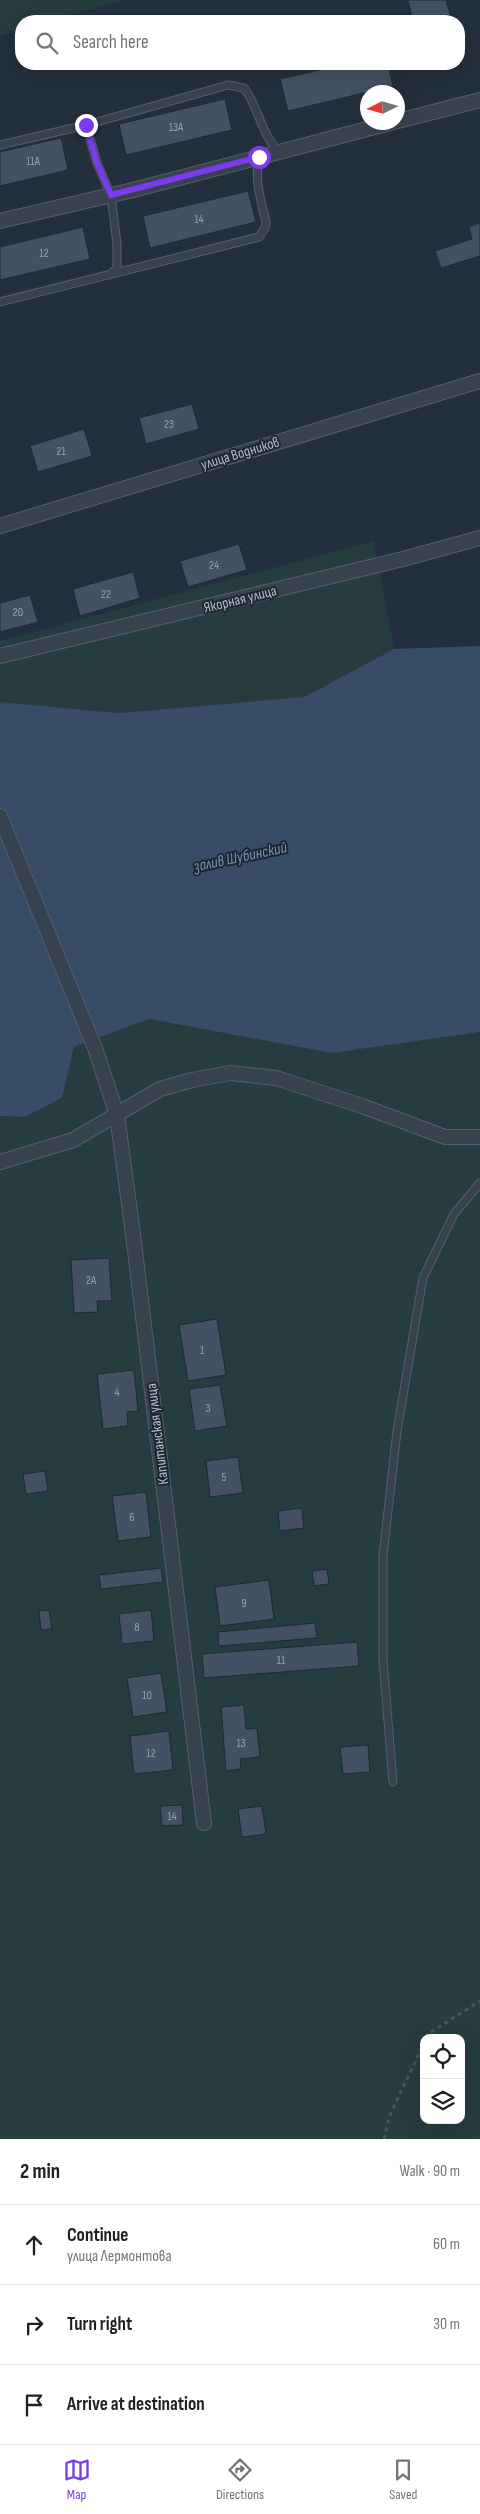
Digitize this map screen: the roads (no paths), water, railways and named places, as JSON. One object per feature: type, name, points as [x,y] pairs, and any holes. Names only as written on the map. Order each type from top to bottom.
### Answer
[{"type":"street","points":[[405,120],[480,100]]},
{"type":"street","points":[[0,222],[364,130]]},
{"type":"street","name":"улица Водников","points":[[0,526],[480,382]]},
{"type":"street","name":"Якорная улица","points":[[0,656],[403,559],[480,538]]},
{"type":"street","name":"Капитанская улица","points":[[0,816],[95,1048],[116,1115],[133,1234],[204,1823]]},
{"type":"street","points":[[0,1162],[73,1140],[160,1089],[192,1080],[230,1073],[276,1078],[445,1136],[480,1137]]},
{"type":"lane","points":[[0,145],[86,125],[228,85],[244,88],[248,93],[270,144],[280,152]]},
{"type":"lane","points":[[86,125],[97,163],[111,195],[117,244],[117,268],[110,276]]},
{"type":"lane","points":[[0,302],[110,276],[259,237],[265,228],[266,222],[256,169],[259,157]]},
{"type":"lane","points":[[394,1782],[383,1660],[383,1556],[397,1431],[423,1278],[454,1214],[480,1183]]},
{"type":"water","name":"залив Шубинский","points":[[480,646],[480,1032],[332,1053],[149,1019],[74,1047],[62,1098],[25,1117],[0,1116],[0,702],[118,713],[304,697],[394,649]]}]
